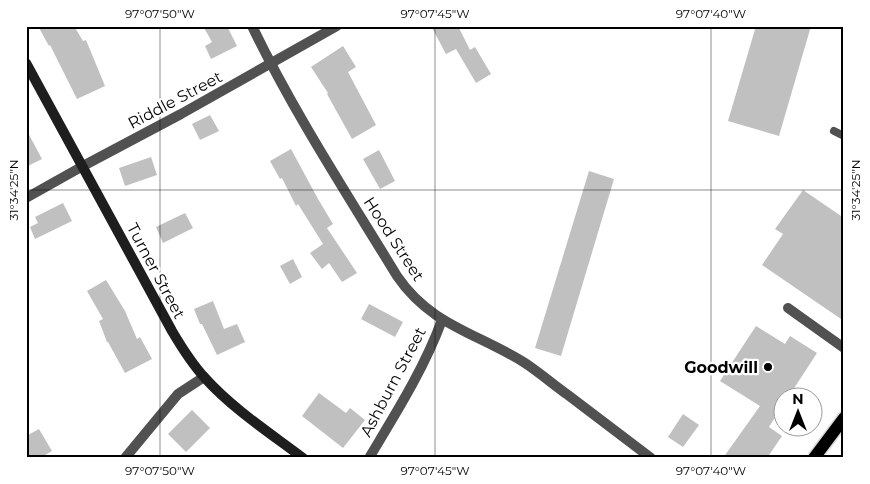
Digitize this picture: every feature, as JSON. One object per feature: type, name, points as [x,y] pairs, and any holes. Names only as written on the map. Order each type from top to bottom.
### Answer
[{"type":"main road","points":[[814,458],[844,418]]},
{"type":"street","name":"Hood Street","points":[[252,26],[270,65],[400,280],[426,308],[442,320],[454,328],[493,344],[526,364],[651,458]]},
{"type":"street","name":"Riddle Street","points":[[26,198],[270,65],[337,26]]},
{"type":"street","name":"Turner Street","points":[[26,63],[188,357],[204,378],[237,408],[303,458]]},
{"type":"street","points":[[788,308],[844,348]]},
{"type":"street","name":"Ashburn Street","points":[[369,458],[432,347],[442,320]]},
{"type":"street","points":[[126,458],[178,394],[204,378]]},
{"type":"lane","points":[[834,131],[844,136]]},
{"type":"building","points":[[38,26],[74,26],[83,41],[86,40],[105,86],[77,99],[50,45]]},
{"type":"building","points":[[203,26],[227,26],[237,46],[211,59],[205,46],[212,42]]},
{"type":"building","points":[[431,26],[458,26],[470,50],[475,47],[491,74],[476,83],[456,49],[446,54]]},
{"type":"building","points":[[756,26],[811,26],[779,136],[728,121]]},
{"type":"building","points":[[343,46],[356,67],[348,72],[376,125],[352,139],[328,93],[311,67]]},
{"type":"building","points":[[210,115],[219,131],[200,140],[192,124]]},
{"type":"building","points":[[26,129],[42,159],[26,167]]},
{"type":"building","points":[[291,149],[333,224],[327,228],[357,273],[342,282],[329,263],[322,269],[310,253],[323,244],[298,204],[296,206],[282,178],[280,179],[270,161]]},
{"type":"building","points":[[379,150],[395,181],[380,189],[363,159]]},
{"type":"building","points":[[151,157],[157,175],[125,186],[119,168]]},
{"type":"building","points":[[589,171],[614,179],[561,356],[535,348]]},
{"type":"building","points":[[803,190],[844,218],[844,321],[762,265],[783,234],[775,229]]},
{"type":"building","points":[[63,203],[72,221],[35,239],[30,227],[38,223],[35,217]]},
{"type":"building","points":[[185,213],[193,228],[163,243],[156,227]]},
{"type":"building","points":[[293,259],[302,277],[290,284],[280,266]]},
{"type":"building","points":[[106,280],[125,311],[137,339],[140,337],[152,359],[125,373],[107,342],[99,321],[103,319],[87,291]]},
{"type":"building","points":[[213,301],[224,329],[237,324],[245,342],[217,355],[194,309]]},
{"type":"building","points":[[369,304],[403,322],[395,337],[361,319]]},
{"type":"building","name":"Goodwill","points":[[756,326],[785,344],[790,336],[817,353],[796,386],[772,386],[772,422],[769,427],[772,429],[772,436],[782,436],[767,458],[723,458],[760,406],[720,381]]},
{"type":"building","points":[[319,393],[346,413],[350,408],[365,420],[343,448],[302,416]]},
{"type":"building","points":[[192,410],[210,428],[186,452],[168,434]]},
{"type":"building","points":[[683,414],[699,425],[683,447],[668,437]]},
{"type":"building","points":[[39,429],[52,451],[40,458],[29,458],[26,453],[26,436]]},
{"type":"place","name":"Goodwill","points":[[768,367]]}]
